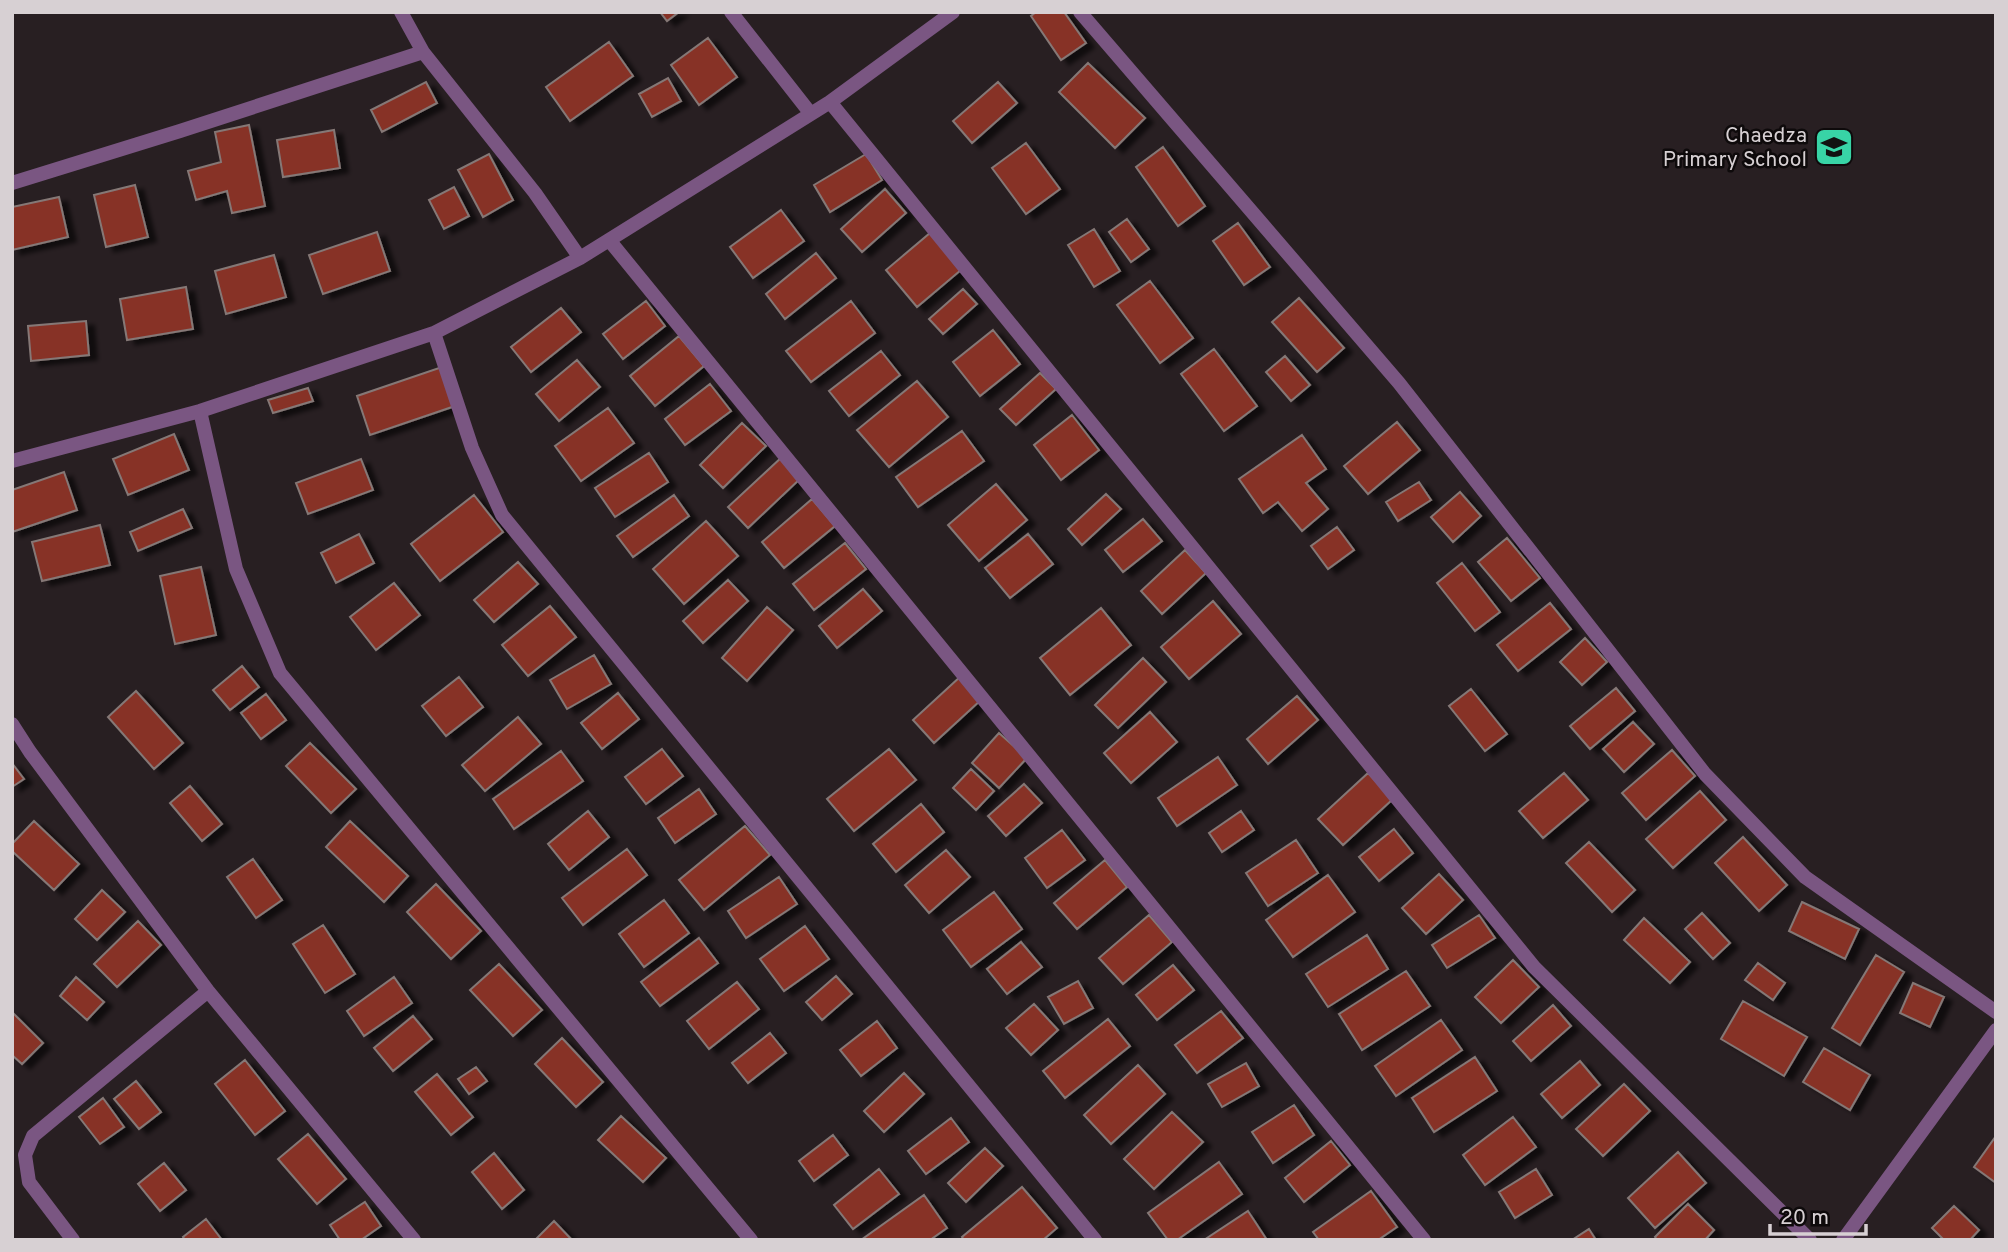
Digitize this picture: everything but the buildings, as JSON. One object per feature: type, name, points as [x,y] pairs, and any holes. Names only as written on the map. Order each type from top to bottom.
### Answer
[{"type":"street","points":[[401,12],[423,52],[535,193],[580,258]]},
{"type":"street","points":[[731,12],[811,114]]},
{"type":"street","points":[[12,461],[200,411],[434,333],[580,258],[830,102],[953,12]]},
{"type":"street","points":[[1080,12],[1399,383],[1705,774],[1805,877],[1996,1012]]},
{"type":"street","points":[[12,183],[423,52]]},
{"type":"street","points":[[830,102],[1535,967],[1810,1240]]},
{"type":"street","points":[[609,240],[1424,1240]]},
{"type":"street","points":[[434,333],[472,448],[502,515],[1095,1240]]},
{"type":"street","points":[[200,411],[236,569],[280,673],[751,1240]]},
{"type":"street","points":[[12,724],[208,991],[414,1240]]},
{"type":"street","points":[[73,1240],[29,1182],[25,1155],[33,1136],[208,991]]},
{"type":"street","points":[[1843,1240],[1996,1030]]},
{"type":"place","name":"Chaedza Primary School","points":[[1834,147]]}]
